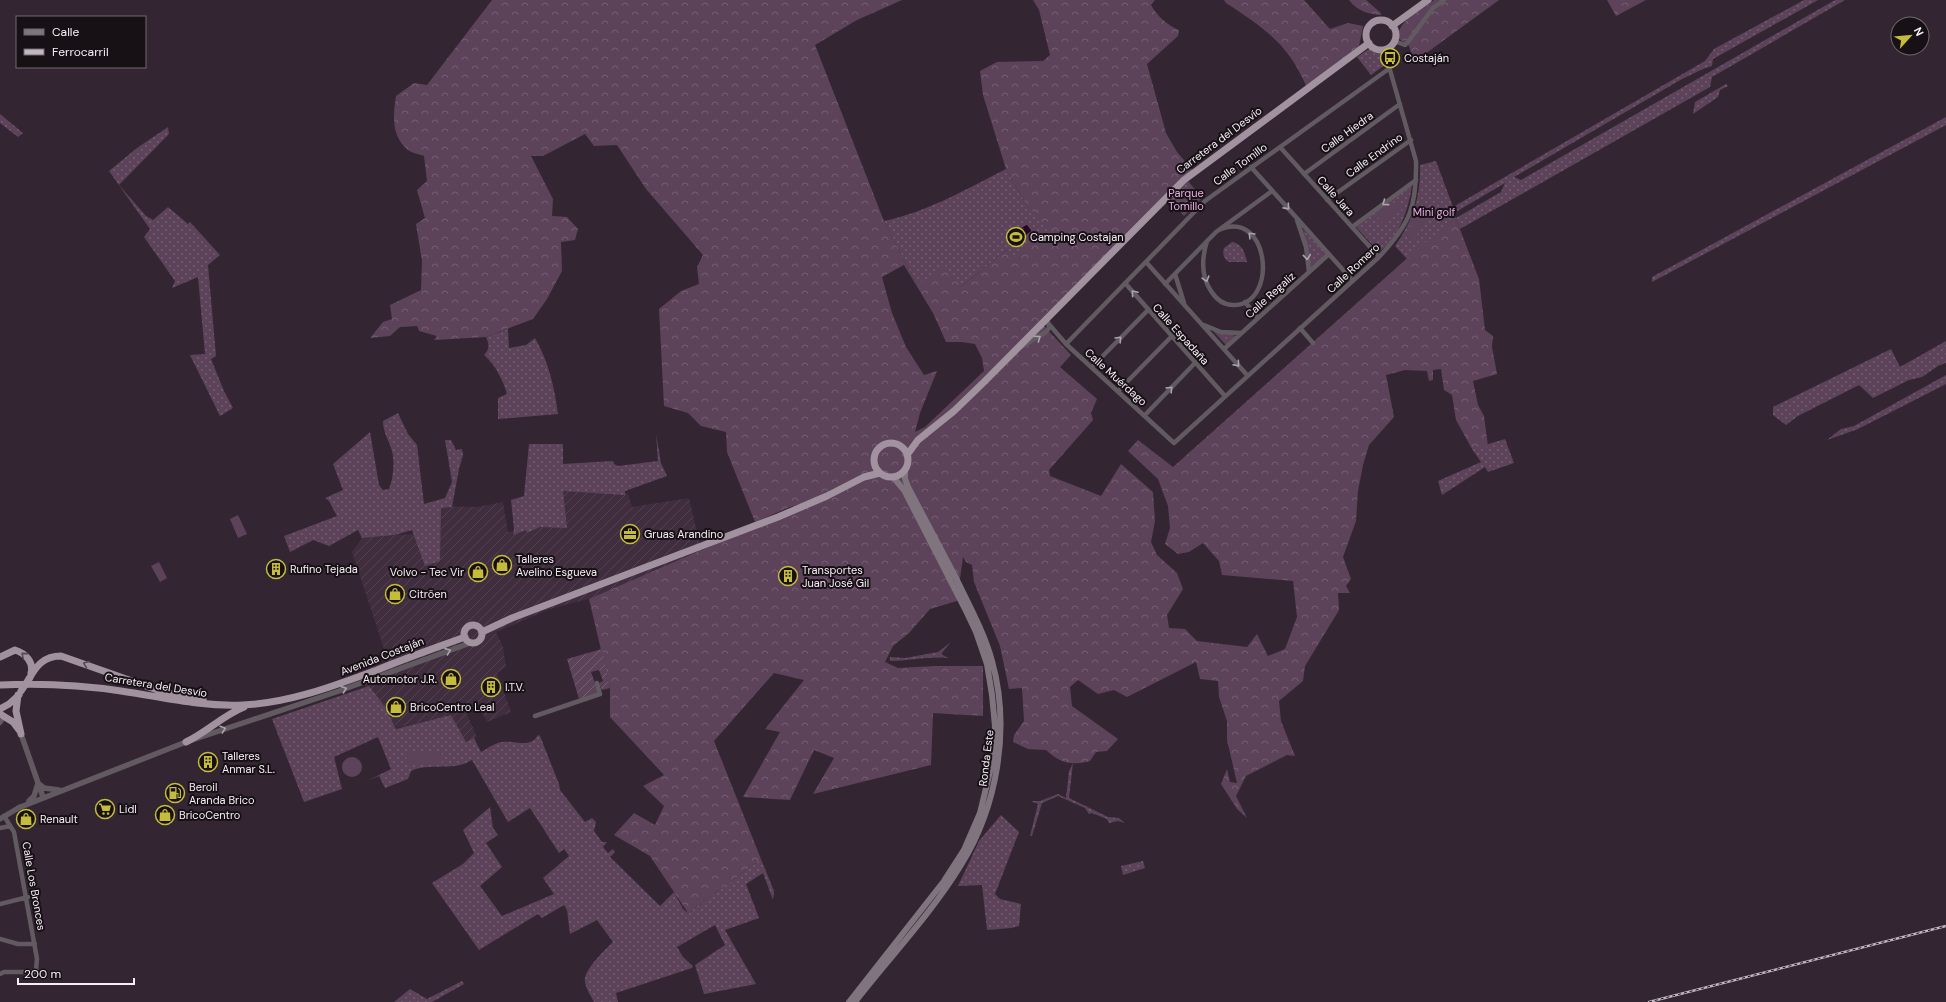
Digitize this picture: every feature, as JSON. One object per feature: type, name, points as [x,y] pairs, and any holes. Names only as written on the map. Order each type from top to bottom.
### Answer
[{"type":"highway","points":[[1392,26],[1428,0]]},
{"type":"highway","points":[[1374,21],[1385,21],[1392,26],[1395,34],[1394,41],[1387,48],[1376,49],[1369,43],[1366,36],[1367,30],[1374,21]]},
{"type":"highway","name":"Carretera del Desvío","points":[[907,456],[918,440],[954,411],[1047,321],[1184,180],[1369,43]]},
{"type":"highway","name":"Carretera del Desvío","points":[[900,446],[918,440]]},
{"type":"highway","points":[[482,632],[812,503],[864,476],[880,473],[893,477],[905,470],[908,462],[907,456],[900,446],[891,443],[882,445],[875,452],[874,462],[864,476]]},
{"type":"highway","points":[[874,462],[880,473]]},
{"type":"highway","points":[[471,626],[477,626],[482,632],[479,641],[467,640],[465,630],[471,626]]},
{"type":"highway","name":"Avenida Costaján","points":[[307,699],[467,640]]},
{"type":"highway","points":[[0,657],[15,650],[22,653],[31,664],[32,670],[28,679]]},
{"type":"highway","points":[[0,708],[9,704],[20,693],[34,670],[43,660],[60,656],[163,692],[200,700],[254,704]]},
{"type":"highway","name":"Carretera del Desvío","points":[[0,685],[41,684],[88,687],[194,704],[227,706],[307,699]]},
{"type":"highway","points":[[20,693],[16,711],[21,734]]},
{"type":"highway","points":[[186,742],[201,734],[225,716],[254,704]]},
{"type":"highway","points":[[2,715],[13,722],[21,734]]},
{"type":"main road","name":"Ronda Este","points":[[856,1002],[948,884],[969,852],[985,814],[993,788],[998,758],[1000,724],[992,662],[973,613],[908,487],[905,479],[905,470]]},
{"type":"main road","name":"Ronda Este","points":[[849,1002],[944,881],[964,850],[980,813],[987,788],[995,739],[992,695],[987,664],[976,632],[904,490],[893,477]]},
{"type":"street","points":[[1394,41],[1405,45],[1433,8],[1444,0]]},
{"type":"street","name":"Calle Romero","points":[[1174,443],[1247,375],[1353,281],[1398,237],[1412,209],[1416,180],[1416,161],[1384,49]]},
{"type":"street","name":"Calle Tomillo","points":[[1066,344],[1205,201],[1390,68]]},
{"type":"street","name":"Calle Hiedra","points":[[1304,174],[1400,104]]},
{"type":"street","name":"Calle Endrino","points":[[1328,200],[1411,140]]},
{"type":"street","name":"Calle Jara","points":[[1280,147],[1379,257]]},
{"type":"street","points":[[1251,167],[1353,281]]},
{"type":"street","points":[[1352,227],[1416,180]]},
{"type":"street","points":[[1165,284],[1218,230],[1272,191]]},
{"type":"street","points":[[1296,216],[1305,242],[1309,272]]},
{"type":"street","points":[[1207,241],[1203,264],[1205,278],[1209,288],[1217,299],[1227,304],[1236,305],[1245,302],[1256,292],[1262,280],[1263,264],[1260,248],[1253,236],[1245,229],[1230,226],[1218,230]]},
{"type":"street","name":"Calle Regaliz","points":[[1224,349],[1329,254]]},
{"type":"street","points":[[1146,262],[1247,375]]},
{"type":"street","points":[[1175,274],[1186,307]]},
{"type":"street","name":"Calle Espadaña","points":[[1125,283],[1225,396]]},
{"type":"street","points":[[1245,302],[1258,318]]},
{"type":"street","points":[[1092,367],[1148,310]]},
{"type":"street","name":"Calle Muérdago","points":[[1047,321],[1066,344],[1174,443]]},
{"type":"street","points":[[1199,322],[1221,332],[1241,333]]},
{"type":"street","points":[[1300,328],[1313,343]]},
{"type":"street","points":[[1118,391],[1172,336]]},
{"type":"street","points":[[1145,415],[1195,363]]},
{"type":"street","points":[[535,716],[600,694],[598,683]]},
{"type":"street","points":[[18,808],[186,742],[307,699]]},
{"type":"street","points":[[0,723],[2,715]]},
{"type":"street","points":[[21,734],[43,798]]},
{"type":"street","points":[[38,782],[44,788],[63,790]]},
{"type":"street","points":[[2,817],[32,799],[38,782]]},
{"type":"street","name":"Calle Los Bronces","points":[[0,974],[4,972],[34,972],[36,970],[37,963],[28,897],[14,832],[2,817]]},
{"type":"street","points":[[0,828],[10,826]]},
{"type":"street","points":[[0,904],[28,897]]},
{"type":"street","points":[[0,938],[18,944],[35,944]]},
{"type":"shaded area","points":[[559,489],[628,494],[632,507],[689,498],[702,553],[638,586],[550,609],[496,632],[503,647],[506,667],[497,673],[511,712],[487,722],[478,705],[465,710],[477,737],[466,742],[451,715],[397,728],[366,687],[358,672],[388,661],[352,552],[362,538],[438,532],[439,506],[476,507],[503,502],[508,532],[562,524]]},
{"type":"green space","points":[[492,0],[902,0],[857,20],[815,45],[884,221],[917,285],[946,266],[961,287],[1006,250],[1011,257],[1049,233],[1023,199],[1006,169],[983,95],[980,71],[997,62],[1043,61],[1050,55],[1039,10],[1033,0],[1155,0],[1151,5],[1156,13],[1167,23],[1179,30],[1178,36],[1147,64],[1166,133],[1177,152],[1194,172],[1039,325],[1044,326],[1071,355],[1060,367],[1097,399],[1091,413],[1093,420],[1049,470],[1050,476],[1101,496],[1121,464],[1153,492],[1155,521],[1151,542],[1157,555],[1177,573],[1183,589],[1167,615],[1169,628],[1185,629],[1197,641],[1247,647],[1257,634],[1268,656],[1285,649],[1297,617],[1293,581],[1222,575],[1219,561],[1203,543],[1189,552],[1178,554],[1165,544],[1170,528],[1168,506],[1158,479],[1128,451],[1138,440],[1173,467],[1422,245],[1456,219],[1479,279],[1485,330],[1493,336],[1492,347],[1497,374],[1473,381],[1478,405],[1484,416],[1488,446],[1472,449],[1456,420],[1452,395],[1444,390],[1441,369],[1433,370],[1433,380],[1429,381],[1427,371],[1405,370],[1386,375],[1394,417],[1369,445],[1363,465],[1358,491],[1356,521],[1343,557],[1351,579],[1346,586],[1350,593],[1338,593],[1339,610],[1305,666],[1303,681],[1279,701],[1281,721],[1295,756],[1287,755],[1246,776],[1236,796],[1247,818],[1237,809],[1221,784],[1227,769],[1230,782],[1237,783],[1227,740],[1227,721],[1219,697],[1218,681],[1200,679],[1196,662],[1127,697],[1114,690],[1098,694],[1078,680],[1070,687],[1072,706],[1118,739],[1107,751],[1096,752],[1090,761],[1071,763],[1061,761],[1046,750],[1028,749],[1013,742],[1014,735],[1024,721],[1022,688],[1009,689],[1000,646],[974,582],[972,565],[966,562],[963,557],[957,601],[930,609],[909,633],[893,646],[885,662],[898,668],[983,666],[983,716],[933,713],[931,765],[813,794],[834,758],[814,750],[790,800],[743,797],[780,732],[765,729],[804,680],[774,673],[714,741],[761,859],[688,913],[650,856],[614,835],[634,813],[655,825],[664,806],[643,786],[664,775],[610,717],[610,688],[589,599],[817,500],[790,507],[755,522],[727,452],[726,432],[701,426],[688,413],[664,406],[659,309],[681,291],[699,284],[697,267],[703,255],[646,189],[617,145],[594,146],[585,134],[543,156],[531,156],[553,199],[552,216],[567,217],[578,229],[575,240],[561,242],[562,271],[547,299],[533,319],[486,337],[434,340],[437,336],[419,331],[417,326],[400,327],[390,336],[370,338],[383,322],[392,319],[390,305],[421,290],[422,261],[416,224],[425,218],[417,190],[427,181],[424,156],[408,150],[402,144],[394,125],[394,111],[396,96],[414,83],[427,85]],"holes":[[[904,265],[933,313],[946,342],[975,344],[982,358],[984,371],[925,427],[915,432],[920,413],[937,371],[924,375],[906,347],[892,313],[882,277]]]},
{"type":"green space","points":[[1224,0],[1304,0],[1330,29],[1348,23],[1363,26],[1359,46],[1307,88],[1292,60],[1274,38]]},
{"type":"green space","points":[[1349,0],[1366,0],[1381,13],[1381,15],[1363,11],[1352,4]]},
{"type":"green space","points":[[1434,0],[1499,0],[1414,62],[1409,46],[1398,38],[1399,32],[1411,16]]},
{"type":"green space","points":[[1607,0],[1646,0],[1616,16]]},
{"type":"green space","name":"Mini golf","points":[[1804,0],[1818,0],[1713,59],[1712,66],[1682,79],[1514,177],[1521,180],[1835,0],[1845,0],[1712,77],[1710,87],[1460,229],[1456,219],[1407,259],[1395,246],[1407,227],[1415,208],[1419,187],[1420,165],[1436,161],[1453,207],[1705,61],[1714,49]],"holes":[[[1505,183],[1501,192],[1456,218],[1454,213]]]},
{"type":"green space","points":[[1369,49],[1382,53],[1385,65],[1371,75],[1357,57]]},
{"type":"green space","points":[[1726,84],[1728,86],[1720,90],[1718,97],[1693,114],[1695,102]]},
{"type":"green space","points":[[0,114],[23,133],[18,137],[0,123]]},
{"type":"green space","points":[[1946,117],[1946,125],[1652,282],[1652,277]]},
{"type":"green space","points":[[168,127],[169,134],[119,185],[146,216],[153,220],[168,207],[188,224],[190,222],[220,255],[208,265],[216,356],[211,359],[224,391],[233,408],[220,416],[190,355],[205,354],[198,277],[172,288],[175,281],[144,237],[150,229],[109,171],[137,148]]},
{"type":"green space","name":"Camping Costajan","points":[[1006,169],[1023,199],[1050,233],[1011,258],[1006,250],[961,287],[917,285],[884,221],[931,206]]},
{"type":"green space","name":"Parque Tomillo","points":[[1188,181],[1202,198],[1184,216],[1170,199]]},
{"type":"green space","points":[[1412,185],[1406,213],[1402,222],[1392,239],[1379,252],[1355,226]]},
{"type":"green space","points":[[1397,200],[1404,208],[1384,225],[1376,216]]},
{"type":"green space","points":[[1417,213],[1427,216],[1424,226],[1414,239],[1405,235]]},
{"type":"green space","points":[[1303,229],[1327,254],[1311,268],[1310,267]]},
{"type":"green space","points":[[1232,242],[1241,247],[1247,262],[1229,262],[1226,259],[1223,254],[1223,250]]},
{"type":"green space","points":[[508,329],[509,348],[526,345],[535,338],[544,356],[550,375],[558,414],[498,419],[498,398],[507,394],[498,373],[492,363],[484,355],[488,346],[486,337]]},
{"type":"green space","points":[[1213,331],[1234,334],[1234,337],[1226,345]]},
{"type":"green space","points":[[1946,341],[1946,363],[1938,366],[1922,377],[1909,380],[1873,398],[1859,385],[1798,416],[1786,425],[1773,415],[1773,407],[1891,349],[1900,367]]},
{"type":"green space","points":[[1946,375],[1946,384],[1858,429],[1827,440],[1841,429],[1854,426]]},
{"type":"green space","points":[[398,413],[408,434],[417,445],[424,504],[445,498],[452,482],[445,440],[451,440],[456,450],[462,449],[463,455],[452,507],[441,508],[440,561],[425,566],[412,530],[395,535],[362,538],[358,530],[329,546],[313,540],[290,552],[284,536],[337,516],[329,501],[325,498],[343,490],[333,464],[370,432],[379,485],[383,490],[389,489],[392,481],[393,461],[392,451],[384,429],[383,421]]},
{"type":"green space","points":[[656,434],[661,463],[667,476],[625,491],[625,495],[563,491],[567,528],[540,527],[527,533],[526,530],[513,535],[514,529],[511,500],[524,496],[529,444],[563,444],[563,464],[613,461],[614,464],[618,466],[658,461]]},
{"type":"green space","points":[[1505,439],[1514,463],[1488,472],[1485,467],[1442,495],[1438,481],[1481,462],[1472,449]]},
{"type":"green space","points":[[238,515],[247,534],[238,538],[230,519]]},
{"type":"green space","points":[[159,562],[167,578],[160,582],[151,566]]},
{"type":"green space","points":[[951,642],[941,654],[948,658],[890,661],[890,657],[905,658],[938,652]]},
{"type":"green space","points":[[602,649],[610,688],[602,690],[599,683],[603,681],[599,670],[591,672],[598,691],[597,694],[579,699],[567,659]]},
{"type":"green space","points":[[369,686],[385,707],[396,729],[451,715],[466,742],[474,738],[481,752],[499,743],[527,743],[531,742],[538,735],[540,736],[560,790],[585,822],[592,818],[596,822],[594,831],[602,842],[607,842],[603,847],[608,853],[613,849],[615,852],[610,857],[660,906],[674,892],[683,909],[688,913],[761,859],[774,891],[773,900],[763,873],[746,884],[759,918],[725,930],[756,984],[704,994],[695,965],[725,945],[715,925],[677,947],[683,957],[693,966],[692,968],[616,993],[618,1002],[594,1002],[586,987],[585,977],[595,960],[613,942],[597,920],[570,934],[567,910],[564,905],[542,918],[538,914],[479,950],[432,883],[463,864],[474,853],[463,830],[490,807],[493,828],[498,835],[486,843],[502,867],[480,886],[502,916],[554,894],[543,878],[569,856],[564,849],[559,853],[530,808],[508,822],[472,760],[457,766],[418,768],[411,771],[408,779],[385,788],[379,776],[367,781],[391,769],[378,737],[334,757],[342,789],[304,802],[272,719]]},
{"type":"green space","points":[[442,752],[442,764],[407,765],[406,753]]},
{"type":"green space","points":[[348,757],[356,757],[362,763],[362,771],[356,777],[348,777],[342,771],[342,763]]},
{"type":"green space","points":[[1073,763],[1069,798],[1108,817],[1119,818],[1125,823],[1118,821],[1109,823],[1107,819],[1092,813],[1089,814],[1085,808],[1058,796],[1042,803],[1032,836],[1030,836],[1038,804],[1031,801],[1040,801],[1058,794],[1066,798],[1069,771]]},
{"type":"green space","points":[[1001,815],[1019,832],[995,894],[1000,899],[1021,904],[1019,926],[987,930],[982,885],[958,886],[979,841]]},
{"type":"green space","points":[[1143,861],[1145,868],[1123,875],[1121,866]]},
{"type":"green space","points":[[462,981],[464,984],[432,1002],[394,1002],[410,989],[427,999]]},
{"type":"water","name":"Camping Costajan","points":[[1027,224],[1032,231],[1011,247],[1005,239]]},
{"type":"railway","points":[[1649,1002],[1946,926]]},
{"type":"place","name":"Costaján","points":[[1390,58]]},
{"type":"place","name":"Camping Costajan","points":[[1016,237]]},
{"type":"place","name":"Gruas Arandino","points":[[630,534]]},
{"type":"place","name":"Talleres Avelino Esgueva","points":[[502,565]]},
{"type":"place","name":"Rufino Tejada","points":[[276,569]]},
{"type":"place","name":"Volvo - Tec Vir","points":[[478,572]]},
{"type":"place","name":"Transportes Juan José Gil","points":[[788,576]]},
{"type":"place","name":"Citröen","points":[[395,594]]},
{"type":"place","name":"Automotor J.R.","points":[[451,679]]},
{"type":"place","name":"I.T.V.","points":[[491,687]]},
{"type":"place","name":"BricoCentro Leal","points":[[396,707]]},
{"type":"place","name":"Talleres Anmar S.L.","points":[[208,762]]},
{"type":"place","name":"Beroil Aranda Brico","points":[[175,793]]},
{"type":"place","name":"Lidl","points":[[105,809]]},
{"type":"place","name":"BricoCentro","points":[[165,815]]},
{"type":"place","name":"Renault","points":[[26,819]]}]
